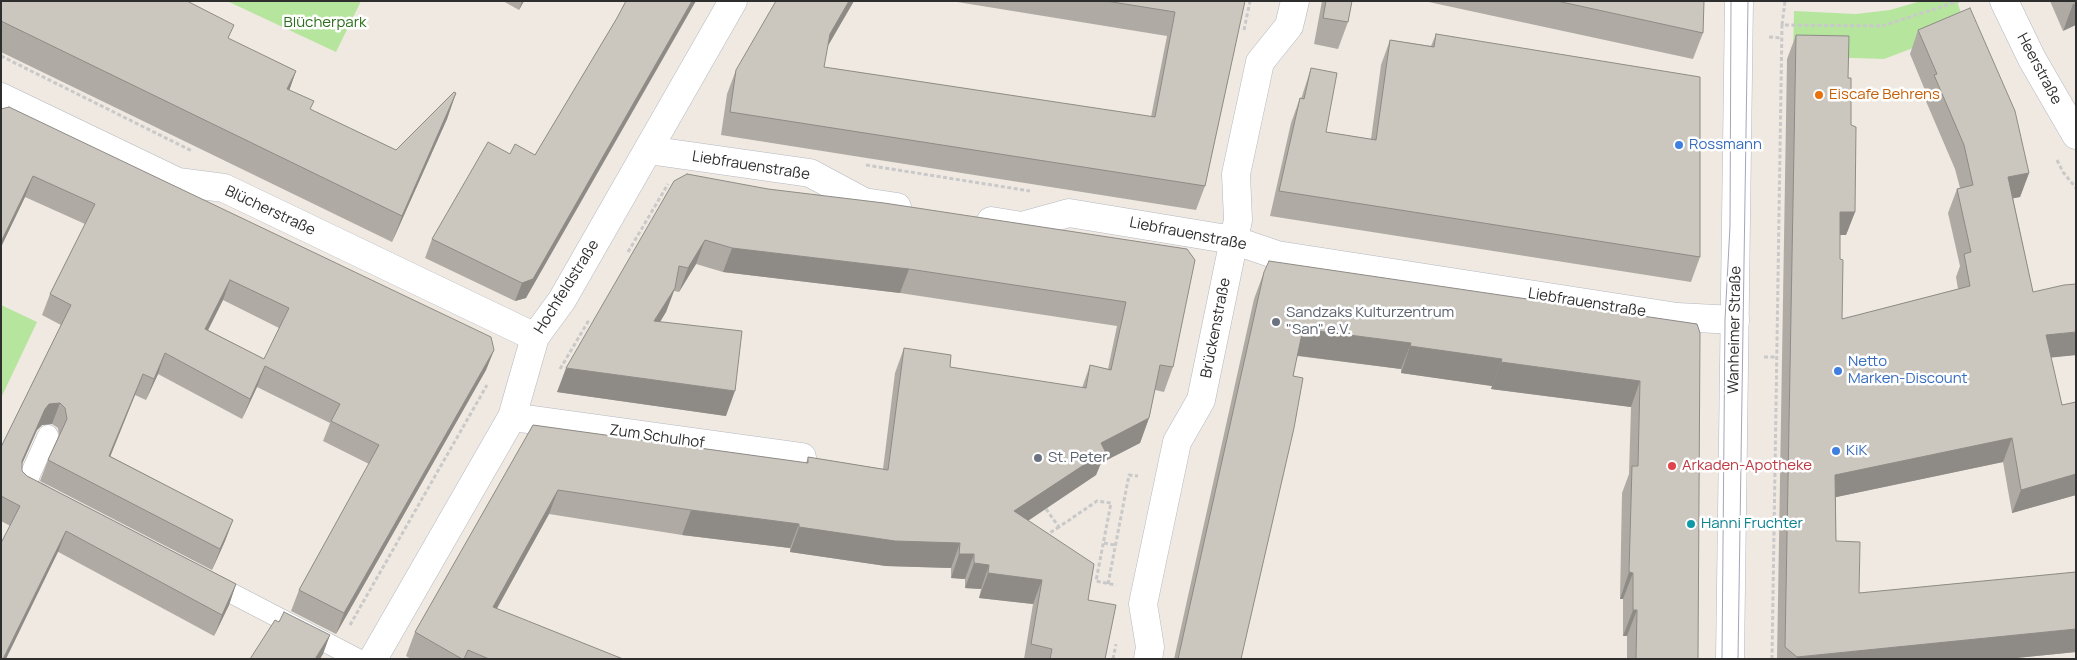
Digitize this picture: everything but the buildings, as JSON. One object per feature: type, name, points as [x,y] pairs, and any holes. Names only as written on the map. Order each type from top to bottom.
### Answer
[{"type":"street","name":"Hochfeldstraße","points":[[373,659],[512,417],[536,337],[562,300],[733,1]]},
{"type":"street","name":"Brückenstraße","points":[[1148,659],[1150,647],[1143,604],[1177,442],[1201,400],[1238,220],[1236,174],[1260,62],[1289,26],[1295,1]]},
{"type":"street","name":"Wanheimer Straße","points":[[1730,659],[1739,1]]},
{"type":"street","name":"Heerstraße","points":[[2004,1],[2032,59],[2076,135]]},
{"type":"street","name":"Blücherstraße","points":[[1,97],[178,182],[224,188],[536,337]]},
{"type":"street","name":"Liebfrauenstraße","points":[[648,150],[810,173],[864,202],[923,211]]},
{"type":"street","name":"Liebfrauenstraße","points":[[963,217],[1022,226],[1069,213],[1233,240],[1277,255],[1677,317],[1736,320]]},
{"type":"street","name":"Zum Schulhof","points":[[512,417],[811,459]]},
{"type":"lane","points":[[48,435],[25,486],[60,504]]},
{"type":"lane","points":[[190,571],[358,659]]},
{"type":"path","points":[[1772,659],[1782,25],[1785,1]]},
{"type":"path","points":[[1782,25],[1882,26],[1959,1]]},
{"type":"path","points":[[664,190],[674,191]]},
{"type":"path","points":[[337,648],[490,381]]},
{"type":"path","points":[[1108,584],[1129,474],[1137,476]]},
{"type":"path","points":[[1044,537],[1097,501],[1111,503],[1096,581],[1122,587]]},
{"type":"path","points":[[1046,509],[1059,527]]},
{"type":"path","points":[[1104,543],[1115,545]]},
{"type":"path","points":[[1113,659],[1117,641]]},
{"type":"green space","name":"Blücherpark","points":[[227,1],[361,1],[336,52]]},
{"type":"green space","points":[[1921,1],[1957,1],[1966,28],[1884,59],[1793,56],[1794,11],[1856,14],[1890,10]]},
{"type":"green space","points":[[1,305],[37,322],[1,398]]},
{"type":"tram line","points":[[1722,659],[1725,320],[1730,226],[1731,1]]},
{"type":"tram line","points":[[1738,659],[1748,1]]},
{"type":"place","name":"Eiscafe Behrens","points":[[1819,95]]},
{"type":"place","name":"Rossmann","points":[[1679,145]]},
{"type":"place","name":"Sandzaks Kulturzentrum \"San\" e.V.","points":[[1276,322]]},
{"type":"place","name":"Netto Marken-Discount","points":[[1838,371]]},
{"type":"place","name":"KiK","points":[[1836,451]]},
{"type":"place","name":"St. Peter","points":[[1038,458]]},
{"type":"place","name":"Arkaden-Apotheke","points":[[1672,466]]},
{"type":"place","name":"Hanni Fruchter","points":[[1691,524]]}]
